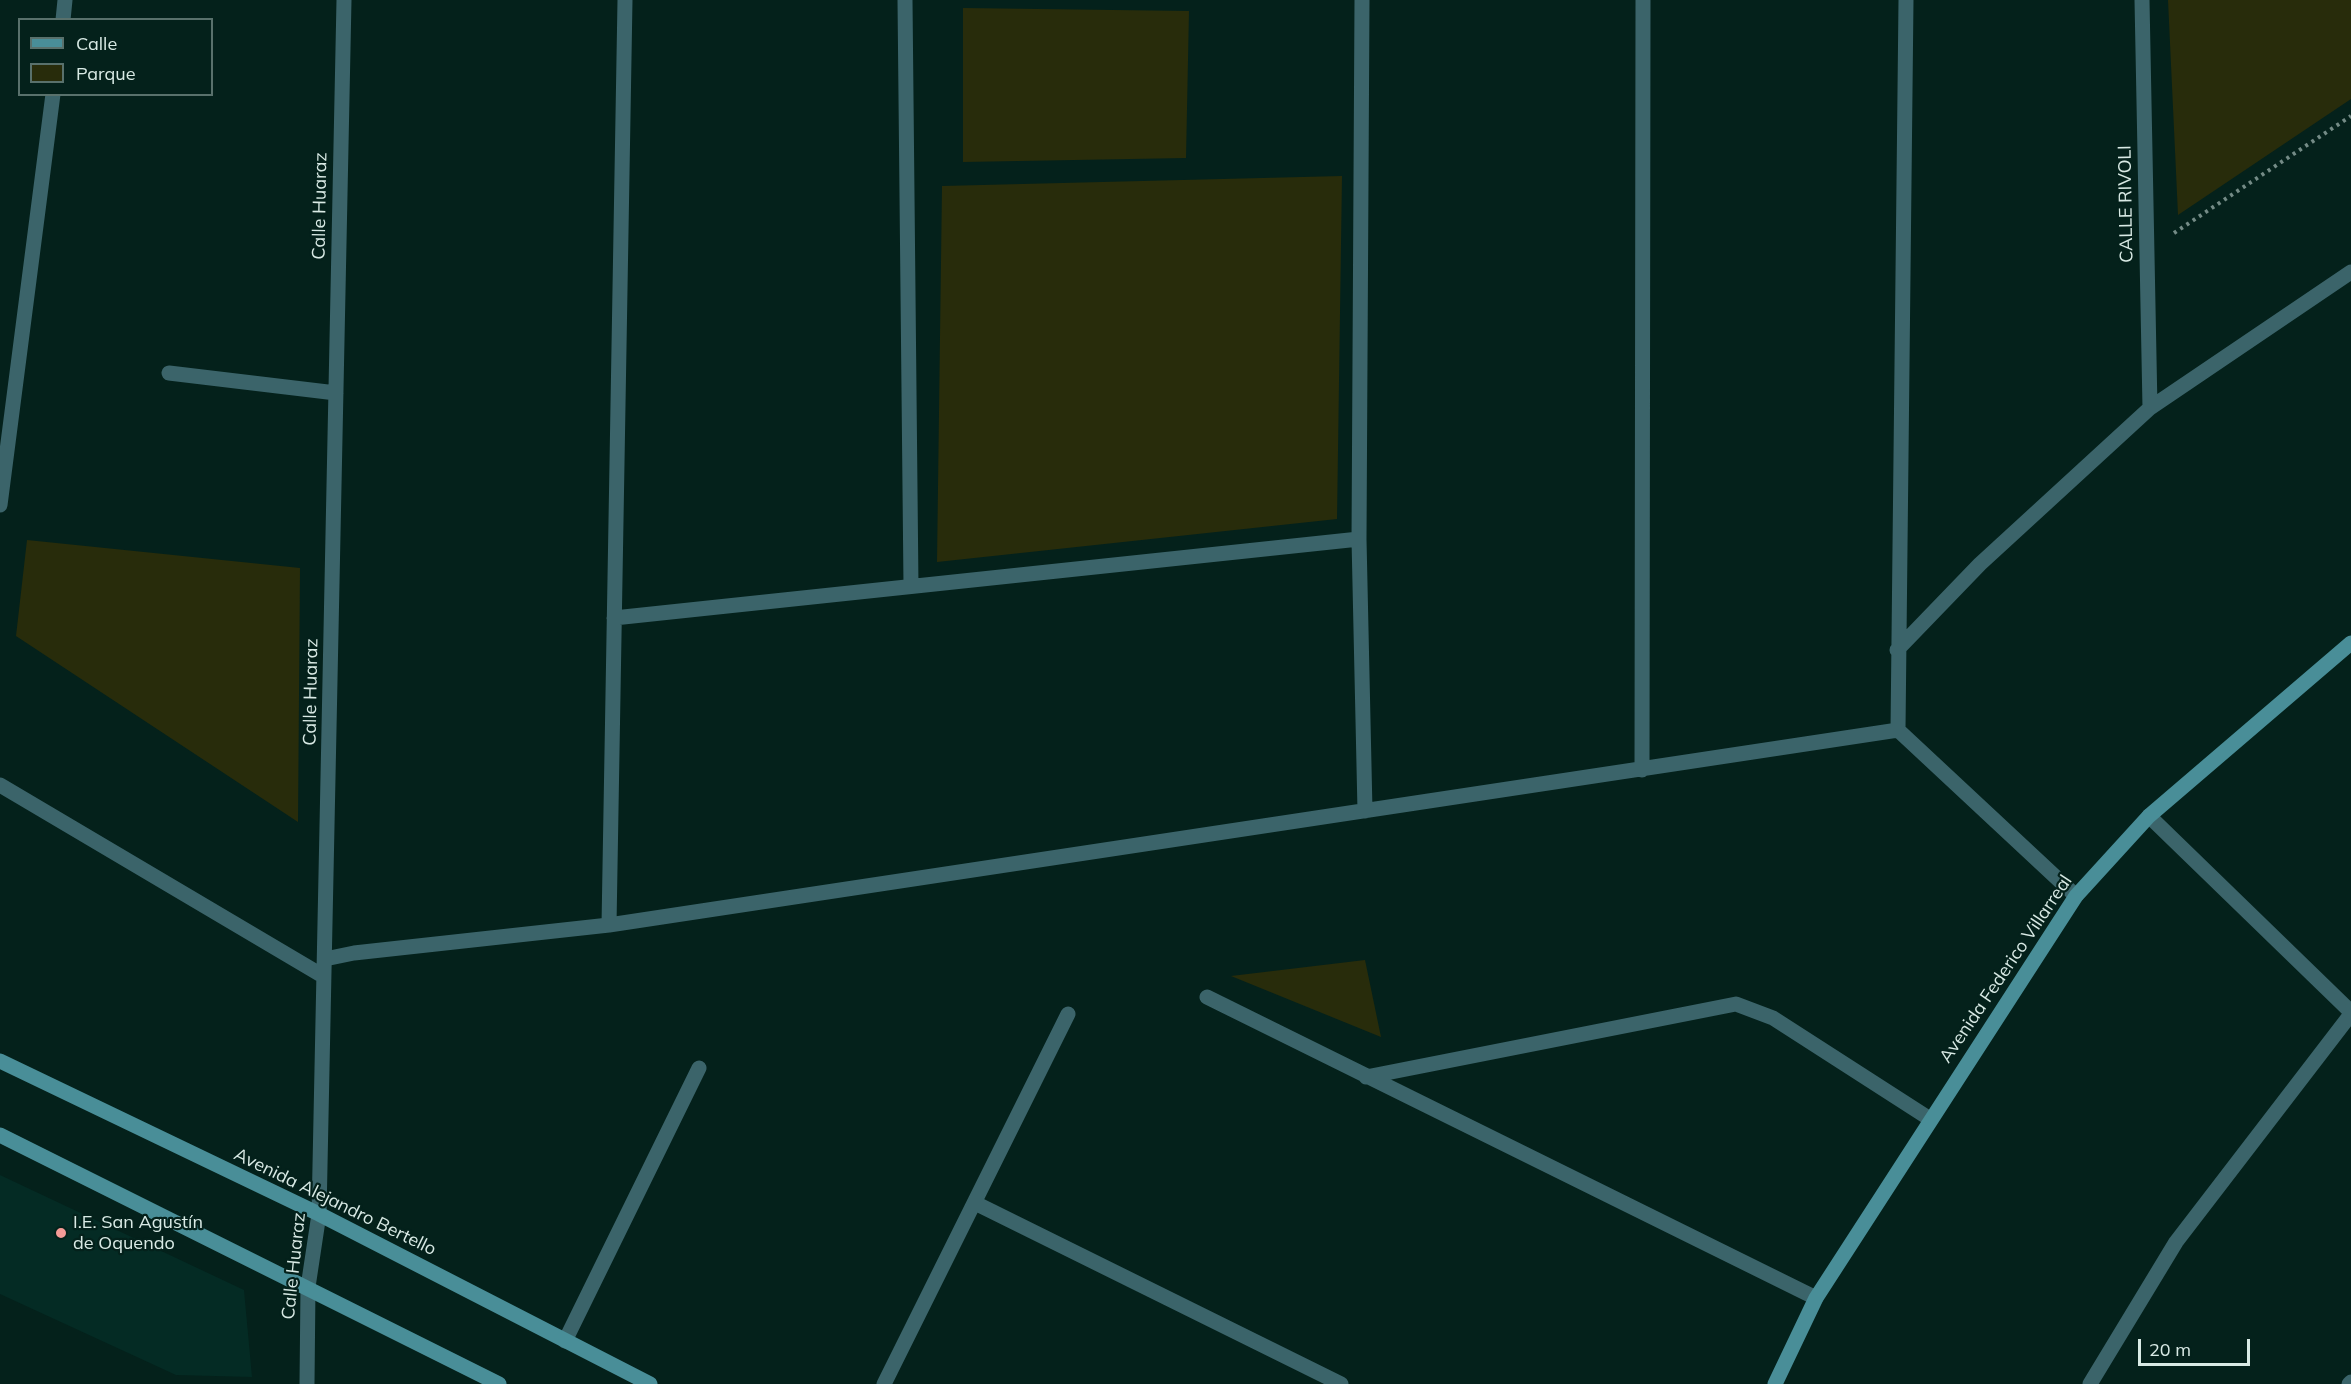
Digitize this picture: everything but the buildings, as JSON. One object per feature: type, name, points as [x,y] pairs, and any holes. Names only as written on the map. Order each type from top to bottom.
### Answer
[{"type":"main road","name":"Avenida Federico Villarreal","points":[[1775,1384],[1816,1298],[2076,896],[2149,816],[2351,643]]},
{"type":"main road","name":"Avenida Alejandro Bertello","points":[[0,1061],[320,1214],[650,1384]]},
{"type":"main road","points":[[0,1135],[500,1384]]},
{"type":"street","points":[[63,18],[65,0]]},
{"type":"street","name":"Calle Huaraz","points":[[307,1384],[308,1287],[320,1214],[344,0]]},
{"type":"street","points":[[609,925],[625,0]]},
{"type":"street","points":[[905,0],[911,586]]},
{"type":"street","points":[[1362,0],[1359,539],[1365,811]]},
{"type":"street","points":[[1642,770],[1643,0]]},
{"type":"street","points":[[1906,0],[1897,650],[1898,730],[2076,896]]},
{"type":"street","name":"CALLE RIVOLI","points":[[2142,0],[2150,408]]},
{"type":"street","points":[[0,505],[53,96]]},
{"type":"street","points":[[1897,650],[1980,564],[2150,408],[2351,272]]},
{"type":"street","points":[[169,373],[336,393]]},
{"type":"street","points":[[614,618],[1359,539]]},
{"type":"street","points":[[325,959],[354,953],[609,925],[1898,730]]},
{"type":"street","points":[[0,785],[323,976]]},
{"type":"street","points":[[2090,1384],[2176,1242],[2351,1013],[2149,816]]},
{"type":"street","points":[[1207,997],[1816,1298]]},
{"type":"street","points":[[1366,1077],[1736,1004],[1773,1018],[1930,1119]]},
{"type":"street","points":[[884,1384],[1068,1014]]},
{"type":"street","points":[[565,1341],[699,1068]]},
{"type":"street","points":[[975,1203],[1341,1384]]},
{"type":"path","points":[[2147,251],[2351,116]]},
{"type":"shaded area","name":"I.E. San Agustín de Oquendo","points":[[0,1175],[244,1290],[252,1377],[176,1375],[0,1294]]},
{"type":"green space","points":[[2168,0],[2351,0],[2351,99],[2178,215]]},
{"type":"green space","points":[[963,8],[1189,11],[1186,158],[963,162]]},
{"type":"green space","points":[[1342,176],[1337,519],[937,562],[942,186]]},
{"type":"green space","points":[[27,540],[300,568],[298,822],[16,636]]},
{"type":"green space","points":[[1365,960],[1381,1037],[1231,976]]},
{"type":"place","name":"I.E. San Agustín de Oquendo","points":[[61,1233]]}]
